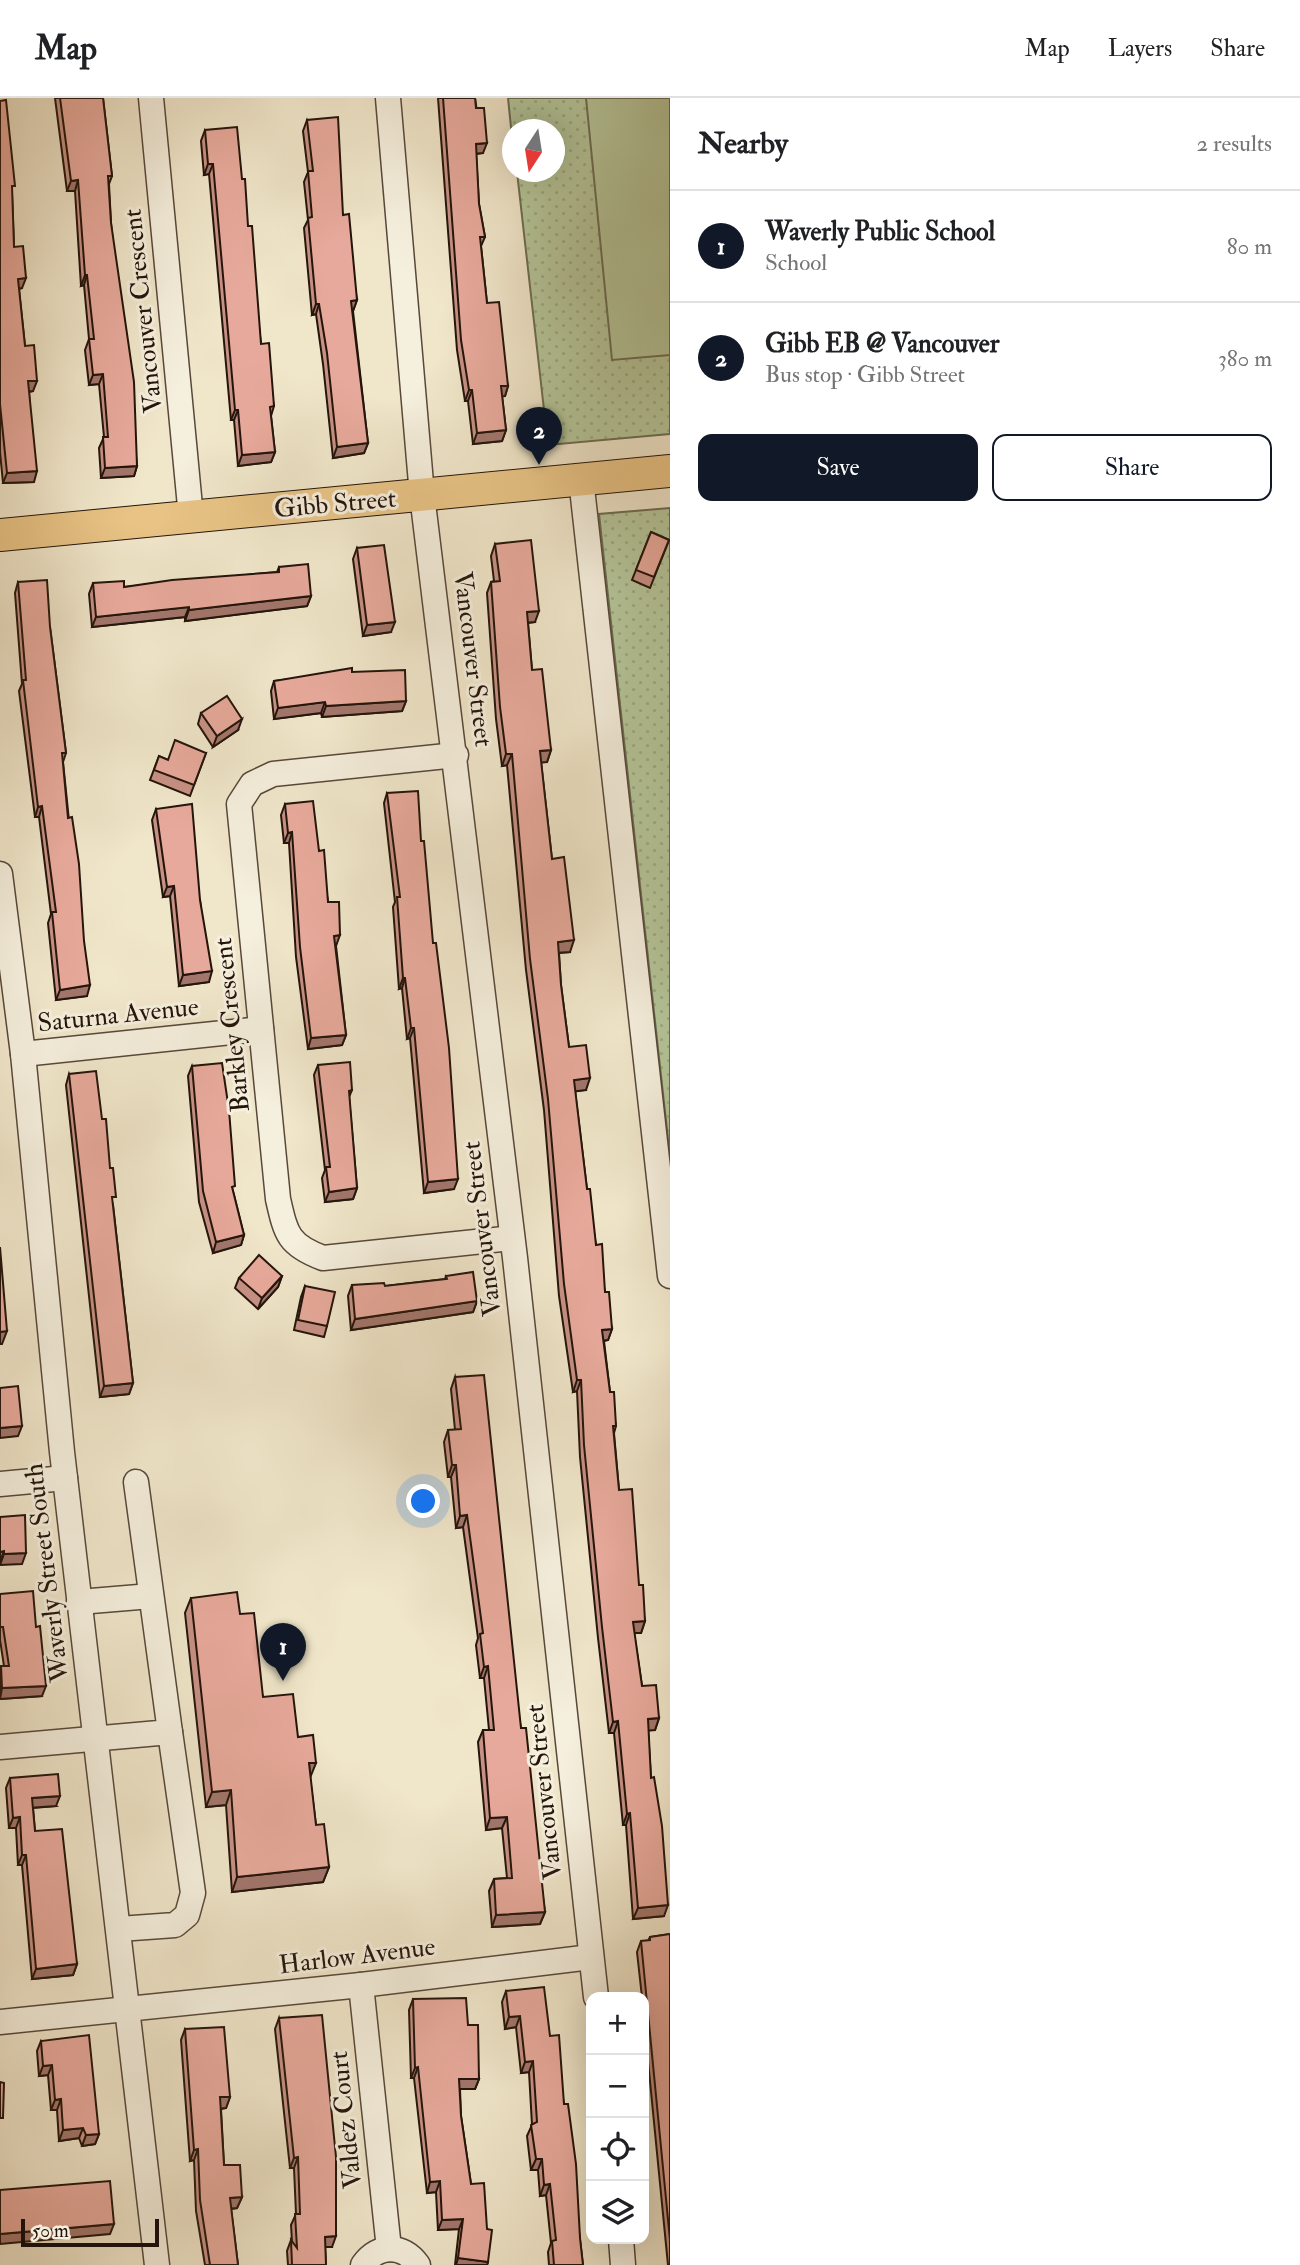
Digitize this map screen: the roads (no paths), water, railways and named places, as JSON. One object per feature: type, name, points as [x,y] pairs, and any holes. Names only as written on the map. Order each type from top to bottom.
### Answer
[{"type":"main road","name":"Gibb Street","points":[[0,535],[670,471]]},
{"type":"street","name":"Vancouver Crescent","points":[[151,98],[191,517]]},
{"type":"street","points":[[388,98],[422,495]]},
{"type":"street","points":[[581,479],[670,1276]]},
{"type":"street","name":"Vancouver Street","points":[[422,495],[456,755],[512,1238],[595,1992]]},
{"type":"street","name":"Barkley Crescent","points":[[456,755],[274,774],[252,784],[240,804],[278,1199],[286,1233],[301,1250],[323,1258],[512,1238]]},
{"type":"street","name":"Waverly Street South","points":[[0,874],[23,1054],[65,1478],[157,2265]]},
{"type":"street","name":"Saturna Avenue","points":[[23,1054],[261,1029]]},
{"type":"street","points":[[0,1484],[65,1478]]},
{"type":"street","points":[[118,1929],[175,1925],[187,1915],[193,1893],[136,1482]]},
{"type":"street","points":[[79,1602],[151,1596]]},
{"type":"street","points":[[0,1747],[170,1732]]},
{"type":"street","name":"Harlow Avenue","points":[[0,2022],[361,1985],[591,1957]]},
{"type":"street","name":"Valdez Court","points":[[361,1985],[389,2249]]},
{"type":"street","points":[[621,2244],[623,2265]]},
{"type":"street","points":[[363,2265],[369,2256],[389,2249],[409,2255],[418,2265]]},
{"type":"place","name":"Gibb EB @ Vancouver","points":[[539,465]]},
{"type":"place","name":"Waverly Public School","points":[[283,1681]]}]
